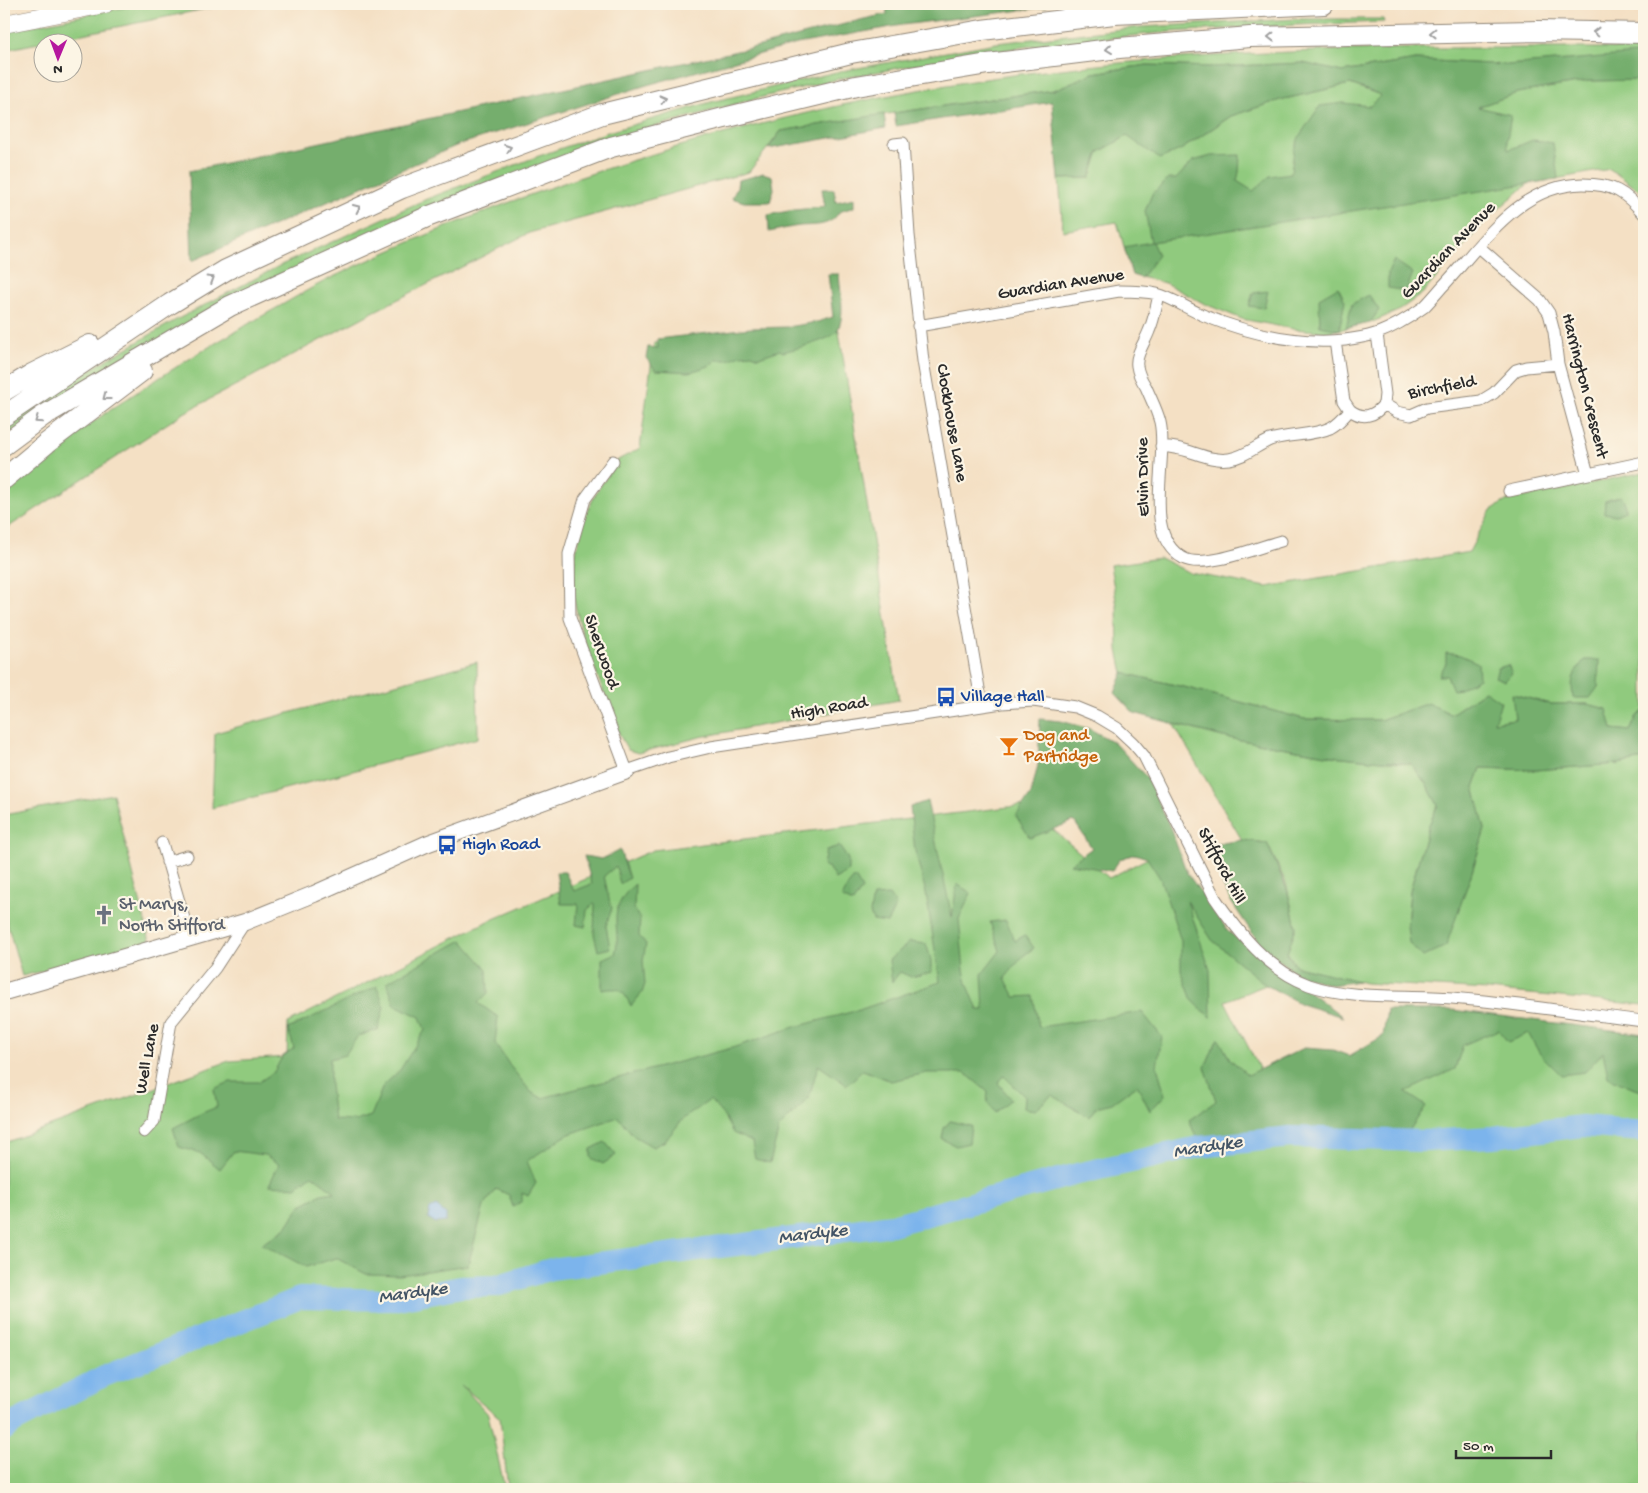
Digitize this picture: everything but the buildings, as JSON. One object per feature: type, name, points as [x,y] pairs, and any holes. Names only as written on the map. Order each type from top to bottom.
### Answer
[{"type":"highway","points":[[4,416],[170,304],[226,270],[402,188],[602,114],[851,53],[982,30],[1114,14],[1324,4]]},
{"type":"highway","points":[[4,445],[43,416],[230,306],[427,217],[611,148],[856,86],[1016,61],[1118,48],[1250,37],[1538,31],[1644,33]]},
{"type":"highway","points":[[4,391],[32,374],[170,304]]},
{"type":"highway","points":[[4,479],[47,443],[230,306]]},
{"type":"main road","points":[[4,24],[105,4]]},
{"type":"street","name":"Clockhouse Lane","points":[[903,131],[898,144],[918,326],[982,706]]},
{"type":"street","name":"Guardian Avenue","points":[[918,326],[1119,291],[1141,291],[1159,294],[1203,316],[1242,331],[1271,338],[1335,341],[1377,334],[1403,321],[1424,306],[1500,221],[1523,203],[1546,190],[1573,184],[1594,184],[1615,188],[1631,198],[1644,214]]},
{"type":"street","name":"Harrington Crescent","points":[[1478,246],[1540,300],[1549,313],[1554,332],[1558,364],[1588,474]]},
{"type":"street","name":"Elvin Drive","points":[[1159,294],[1150,330],[1137,358],[1136,366],[1155,405],[1160,424],[1162,446],[1160,512],[1162,530],[1167,542],[1174,552],[1184,559],[1196,563],[1211,561],[1282,541]]},
{"type":"street","name":"Birchfield","points":[[1350,410],[1360,416],[1367,416],[1374,414],[1384,404],[1385,394],[1377,334]]},
{"type":"street","points":[[1162,446],[1187,451],[1205,458],[1228,459],[1247,454],[1268,441],[1283,436],[1324,430],[1332,427],[1350,410],[1344,401],[1335,341]]},
{"type":"street","name":"Birchfield","points":[[1384,404],[1397,412],[1411,415],[1427,408],[1481,401],[1494,393],[1516,370],[1526,367],[1558,364]]},
{"type":"street","name":"Sherwood","points":[[613,461],[585,499],[569,554],[570,618],[626,771]]},
{"type":"street","name":"Harrington Crescent","points":[[1509,491],[1644,462]]},
{"type":"street","name":"Stifford Hill","points":[[982,706],[1033,701],[1052,703],[1075,707],[1097,716],[1116,728],[1144,756],[1215,898],[1228,918],[1246,940],[1268,960],[1302,982],[1332,991],[1353,994],[1473,1000],[1644,1021]]},
{"type":"street","name":"High Road","points":[[4,992],[245,922],[314,894],[426,844],[668,757],[711,747],[982,706]]},
{"type":"street","points":[[162,844],[190,939]]},
{"type":"street","points":[[167,862],[187,856]]},
{"type":"street","name":"Well Lane","points":[[144,1132],[154,1121],[171,1022],[215,968],[245,922]]},
{"type":"green space","points":[[142,4],[230,4],[82,34],[82,32],[32,32],[32,44],[4,50],[4,31]]},
{"type":"green space","points":[[886,4],[1045,4],[1046,7],[902,25],[797,44],[647,85],[458,145],[192,261],[189,171],[760,46],[887,14]]},
{"type":"green space","points":[[1296,19],[1383,19],[1384,22],[1169,32],[1023,47],[843,78],[750,100],[646,129],[448,199],[4,436],[4,426],[99,364],[176,320],[281,265],[424,200],[536,157],[608,132],[711,102],[836,72],[996,43],[1141,27]]},
{"type":"green space","points":[[1425,48],[1644,48],[1644,55],[1508,65],[1416,60],[1342,72],[1303,63],[1212,67],[1147,65],[1093,73],[1054,90],[781,131],[749,172],[529,233],[373,312],[182,414],[4,530],[4,487],[67,440],[197,354],[305,291],[353,267],[467,219],[571,180],[689,143],[809,112],[870,99],[992,78],[1100,65],[1208,56]]},
{"type":"green space","points":[[1637,54],[1644,55],[1644,80],[1589,81],[1517,93],[1478,107],[1511,115],[1507,141],[1508,150],[1533,140],[1553,143],[1558,179],[1152,242],[1158,255],[1141,278],[1132,275],[1124,247],[1151,242],[1145,211],[1152,194],[1168,179],[1176,179],[1193,161],[1211,156],[1240,155],[1237,181],[1253,191],[1270,176],[1291,173],[1294,150],[1300,135],[1320,106],[1343,103],[1370,106],[1381,95],[1350,84],[1280,100],[1231,116],[1182,149],[1160,159],[1127,136],[1099,152],[1090,178],[1059,179],[1052,102],[896,126],[894,113],[1054,90],[1093,73],[1147,65],[1212,67],[1303,63],[1342,72],[1416,60],[1508,65]]},
{"type":"green space","points":[[1644,80],[1644,194],[1610,169],[1528,184],[1490,216],[1423,293],[1398,311],[1370,323],[1329,332],[1293,329],[1242,319],[1205,304],[1165,283],[1132,275],[1117,222],[1063,231],[1059,179],[1090,178],[1099,152],[1127,136],[1182,149],[1231,116],[1280,100],[1350,84],[1394,100],[1477,107],[1517,93],[1589,81]]},
{"type":"green space","points":[[884,114],[886,128],[768,149],[781,131]]},
{"type":"green space","points":[[763,173],[772,176],[774,189],[770,202],[744,202],[732,198],[738,180]]},
{"type":"green space","points":[[822,189],[834,189],[836,202],[854,198],[854,207],[839,212],[836,217],[827,223],[796,226],[769,232],[768,215],[825,207]]},
{"type":"green space","points":[[1394,260],[1413,273],[1406,291],[1388,288],[1388,273]]},
{"type":"green space","points":[[828,274],[839,274],[842,311],[837,331],[828,338],[795,349],[783,352],[780,350],[759,357],[752,354],[741,355],[728,360],[716,360],[709,366],[690,372],[656,370],[646,358],[648,347],[658,348],[657,339],[751,328],[787,327],[833,317]]},
{"type":"green space","points":[[1338,287],[1345,301],[1339,330],[1320,326],[1319,298]]},
{"type":"green space","points":[[1268,291],[1264,308],[1249,306],[1253,293]]},
{"type":"green space","points":[[1369,295],[1379,310],[1370,323],[1346,328],[1352,304]]},
{"type":"green space","points":[[838,326],[899,700],[700,737],[638,753],[628,750],[620,736],[583,637],[573,596],[575,556],[584,518],[597,491],[618,460],[640,448],[654,343]]},
{"type":"green space","points":[[1644,472],[1644,711],[1637,716],[1630,731],[1612,729],[1606,709],[1587,704],[1550,704],[1513,694],[1515,719],[1494,722],[1485,691],[1451,714],[1428,704],[1380,720],[1304,719],[1123,673],[1118,650],[1117,606],[1110,565],[1160,558],[1190,573],[1267,587],[1469,552],[1491,510],[1506,501]]},
{"type":"green space","points":[[1620,496],[1624,500],[1625,511],[1616,515],[1604,513],[1605,501]]},
{"type":"green space","points":[[1446,653],[1460,655],[1478,663],[1479,678],[1460,689],[1453,690],[1447,676],[1439,676],[1446,663]]},
{"type":"green space","points":[[1584,660],[1599,660],[1598,687],[1590,698],[1573,698],[1573,678]]},
{"type":"green space","points":[[477,662],[478,738],[212,808],[215,733]]},
{"type":"green space","points":[[1508,665],[1512,673],[1505,681],[1495,677],[1498,668]]},
{"type":"green space","points":[[1123,673],[1304,719],[1380,720],[1428,703],[1451,714],[1485,691],[1501,702],[1494,722],[1515,719],[1512,694],[1550,704],[1587,704],[1607,709],[1612,729],[1630,731],[1637,716],[1644,711],[1644,759],[1618,764],[1535,770],[1481,768],[1474,787],[1485,829],[1471,875],[1446,946],[1423,957],[1409,943],[1407,926],[1410,891],[1428,827],[1438,805],[1427,785],[1411,764],[1332,756],[1223,737],[1134,713],[1115,693]]},
{"type":"green space","points":[[1040,719],[1061,721],[1090,729],[1115,743],[1148,779],[1170,827],[1187,873],[1229,932],[1343,1017],[1301,1004],[1266,985],[1212,940],[1187,901],[1210,970],[1211,1018],[1192,1000],[1181,971],[1181,941],[1160,878],[1147,858],[1135,854],[1120,859],[1112,871],[1070,864],[1092,848],[1074,821],[1030,838],[1016,816],[1031,794],[1038,765]]},
{"type":"green space","points":[[1173,724],[1223,737],[1332,756],[1411,764],[1427,785],[1438,805],[1428,827],[1410,891],[1407,926],[1459,906],[1485,829],[1474,787],[1481,768],[1535,770],[1618,764],[1644,759],[1644,1005],[1488,990],[1365,983],[1296,966],[1287,952],[1296,927],[1286,883],[1267,843],[1242,840]]},
{"type":"green space","points":[[113,794],[150,941],[114,954],[22,976],[4,912],[4,815]]},
{"type":"green space","points":[[927,801],[952,917],[957,884],[971,893],[959,919],[964,970],[978,1010],[984,1010],[982,974],[1000,951],[990,922],[1006,920],[1015,941],[1025,935],[1034,948],[1023,956],[1005,978],[1015,997],[1033,996],[1039,1027],[1142,1012],[1162,1037],[1157,1066],[1165,1095],[1150,1111],[1137,1085],[1112,1103],[1096,1107],[1089,1117],[1052,1095],[1035,1110],[1024,1108],[1025,1097],[1004,1076],[998,1083],[1011,1099],[995,1113],[987,1102],[988,1092],[965,1073],[927,1073],[891,1081],[863,1070],[847,1085],[818,1065],[809,1098],[779,1128],[770,1163],[755,1159],[752,1142],[733,1133],[723,1115],[710,1100],[683,1119],[665,1141],[653,1147],[634,1136],[618,1117],[567,1135],[527,1161],[536,1183],[528,1196],[522,1193],[522,1201],[513,1207],[509,1195],[496,1189],[484,1206],[468,1265],[400,1275],[366,1274],[336,1258],[306,1267],[262,1244],[285,1229],[301,1205],[322,1194],[335,1192],[312,1175],[296,1187],[269,1185],[279,1164],[265,1155],[234,1151],[220,1169],[200,1153],[179,1147],[173,1128],[217,1107],[214,1089],[230,1082],[259,1082],[274,1072],[282,1057],[294,1048],[288,1029],[377,986],[384,1007],[378,1030],[358,1036],[345,1055],[330,1059],[330,1085],[334,1120],[355,1121],[371,1116],[383,1086],[400,1070],[425,1030],[420,1017],[395,1005],[387,982],[462,940],[487,969],[488,993],[478,1003],[498,1017],[495,1043],[510,1066],[531,1092],[542,1098],[732,1048],[791,1028],[859,1010],[940,982],[926,893],[915,851],[910,807]]},
{"type":"green space","points":[[1025,805],[1109,878],[1162,851],[1210,928],[1266,985],[1225,1001],[1267,1084],[1373,1057],[1421,1023],[1644,1042],[1644,1489],[508,1489],[500,1418],[461,1385],[488,1414],[505,1489],[4,1489],[4,1143],[229,1061],[287,1057],[288,1023],[482,924],[653,850]]},
{"type":"green space","points":[[1242,840],[1267,843],[1287,889],[1296,927],[1287,953],[1296,966],[1359,981],[1331,985],[1297,974],[1263,949],[1230,900],[1220,879],[1216,844]]},
{"type":"green space","points":[[839,846],[848,859],[848,871],[835,879],[828,867],[823,866],[826,850]]},
{"type":"green space","points":[[620,850],[629,878],[620,884],[616,866],[604,876],[612,908],[606,926],[610,948],[598,951],[594,934],[595,903],[587,910],[585,927],[576,925],[578,904],[561,904],[556,872],[565,872],[574,891],[592,884],[584,856],[602,859]]},
{"type":"green space","points":[[855,877],[862,889],[853,903],[842,898],[848,885]]},
{"type":"green space","points":[[635,884],[634,910],[640,918],[639,936],[646,944],[643,960],[645,984],[642,993],[631,1006],[623,993],[617,989],[602,990],[602,959],[615,954],[617,944],[616,918],[619,904]]},
{"type":"green space","points":[[889,895],[896,905],[887,923],[873,921],[870,913],[873,896]]},
{"type":"green space","points":[[910,942],[926,944],[931,959],[931,973],[911,977],[900,972],[892,982],[889,960]]},
{"type":"green space","points":[[1387,1010],[1452,1010],[1644,1034],[1644,1092],[1608,1077],[1603,1052],[1585,1072],[1561,1075],[1540,1054],[1528,1033],[1508,1042],[1498,1030],[1463,1045],[1455,1069],[1405,1092],[1426,1106],[1407,1134],[1345,1130],[1275,1129],[1196,1137],[1189,1120],[1216,1101],[1205,1067],[1218,1038],[1230,1059],[1248,1075],[1304,1048],[1333,1050],[1349,1056],[1383,1036]]},
{"type":"green space","points":[[950,1121],[971,1126],[969,1143],[956,1146],[942,1139],[944,1128]]},
{"type":"green space","points":[[605,1142],[616,1155],[603,1164],[591,1158],[591,1149]]},
{"type":"water","points":[[436,1206],[446,1214],[446,1222],[436,1223],[428,1218],[430,1209]]},
{"type":"waterway","name":"Mardyke","points":[[4,1430],[13,1423],[104,1376],[300,1298],[393,1300],[461,1287],[496,1286],[551,1269],[892,1225],[1077,1174],[1199,1147],[1290,1137],[1425,1141],[1493,1137],[1582,1126],[1644,1131]]},
{"type":"place","name":"Village Hall","points":[[946,697]]},
{"type":"place","name":"Dog and Partridge","points":[[1009,746]]},
{"type":"place","name":"High Road","points":[[447,845]]},
{"type":"place","name":"St Marys, North Stifford","points":[[104,915]]}]
